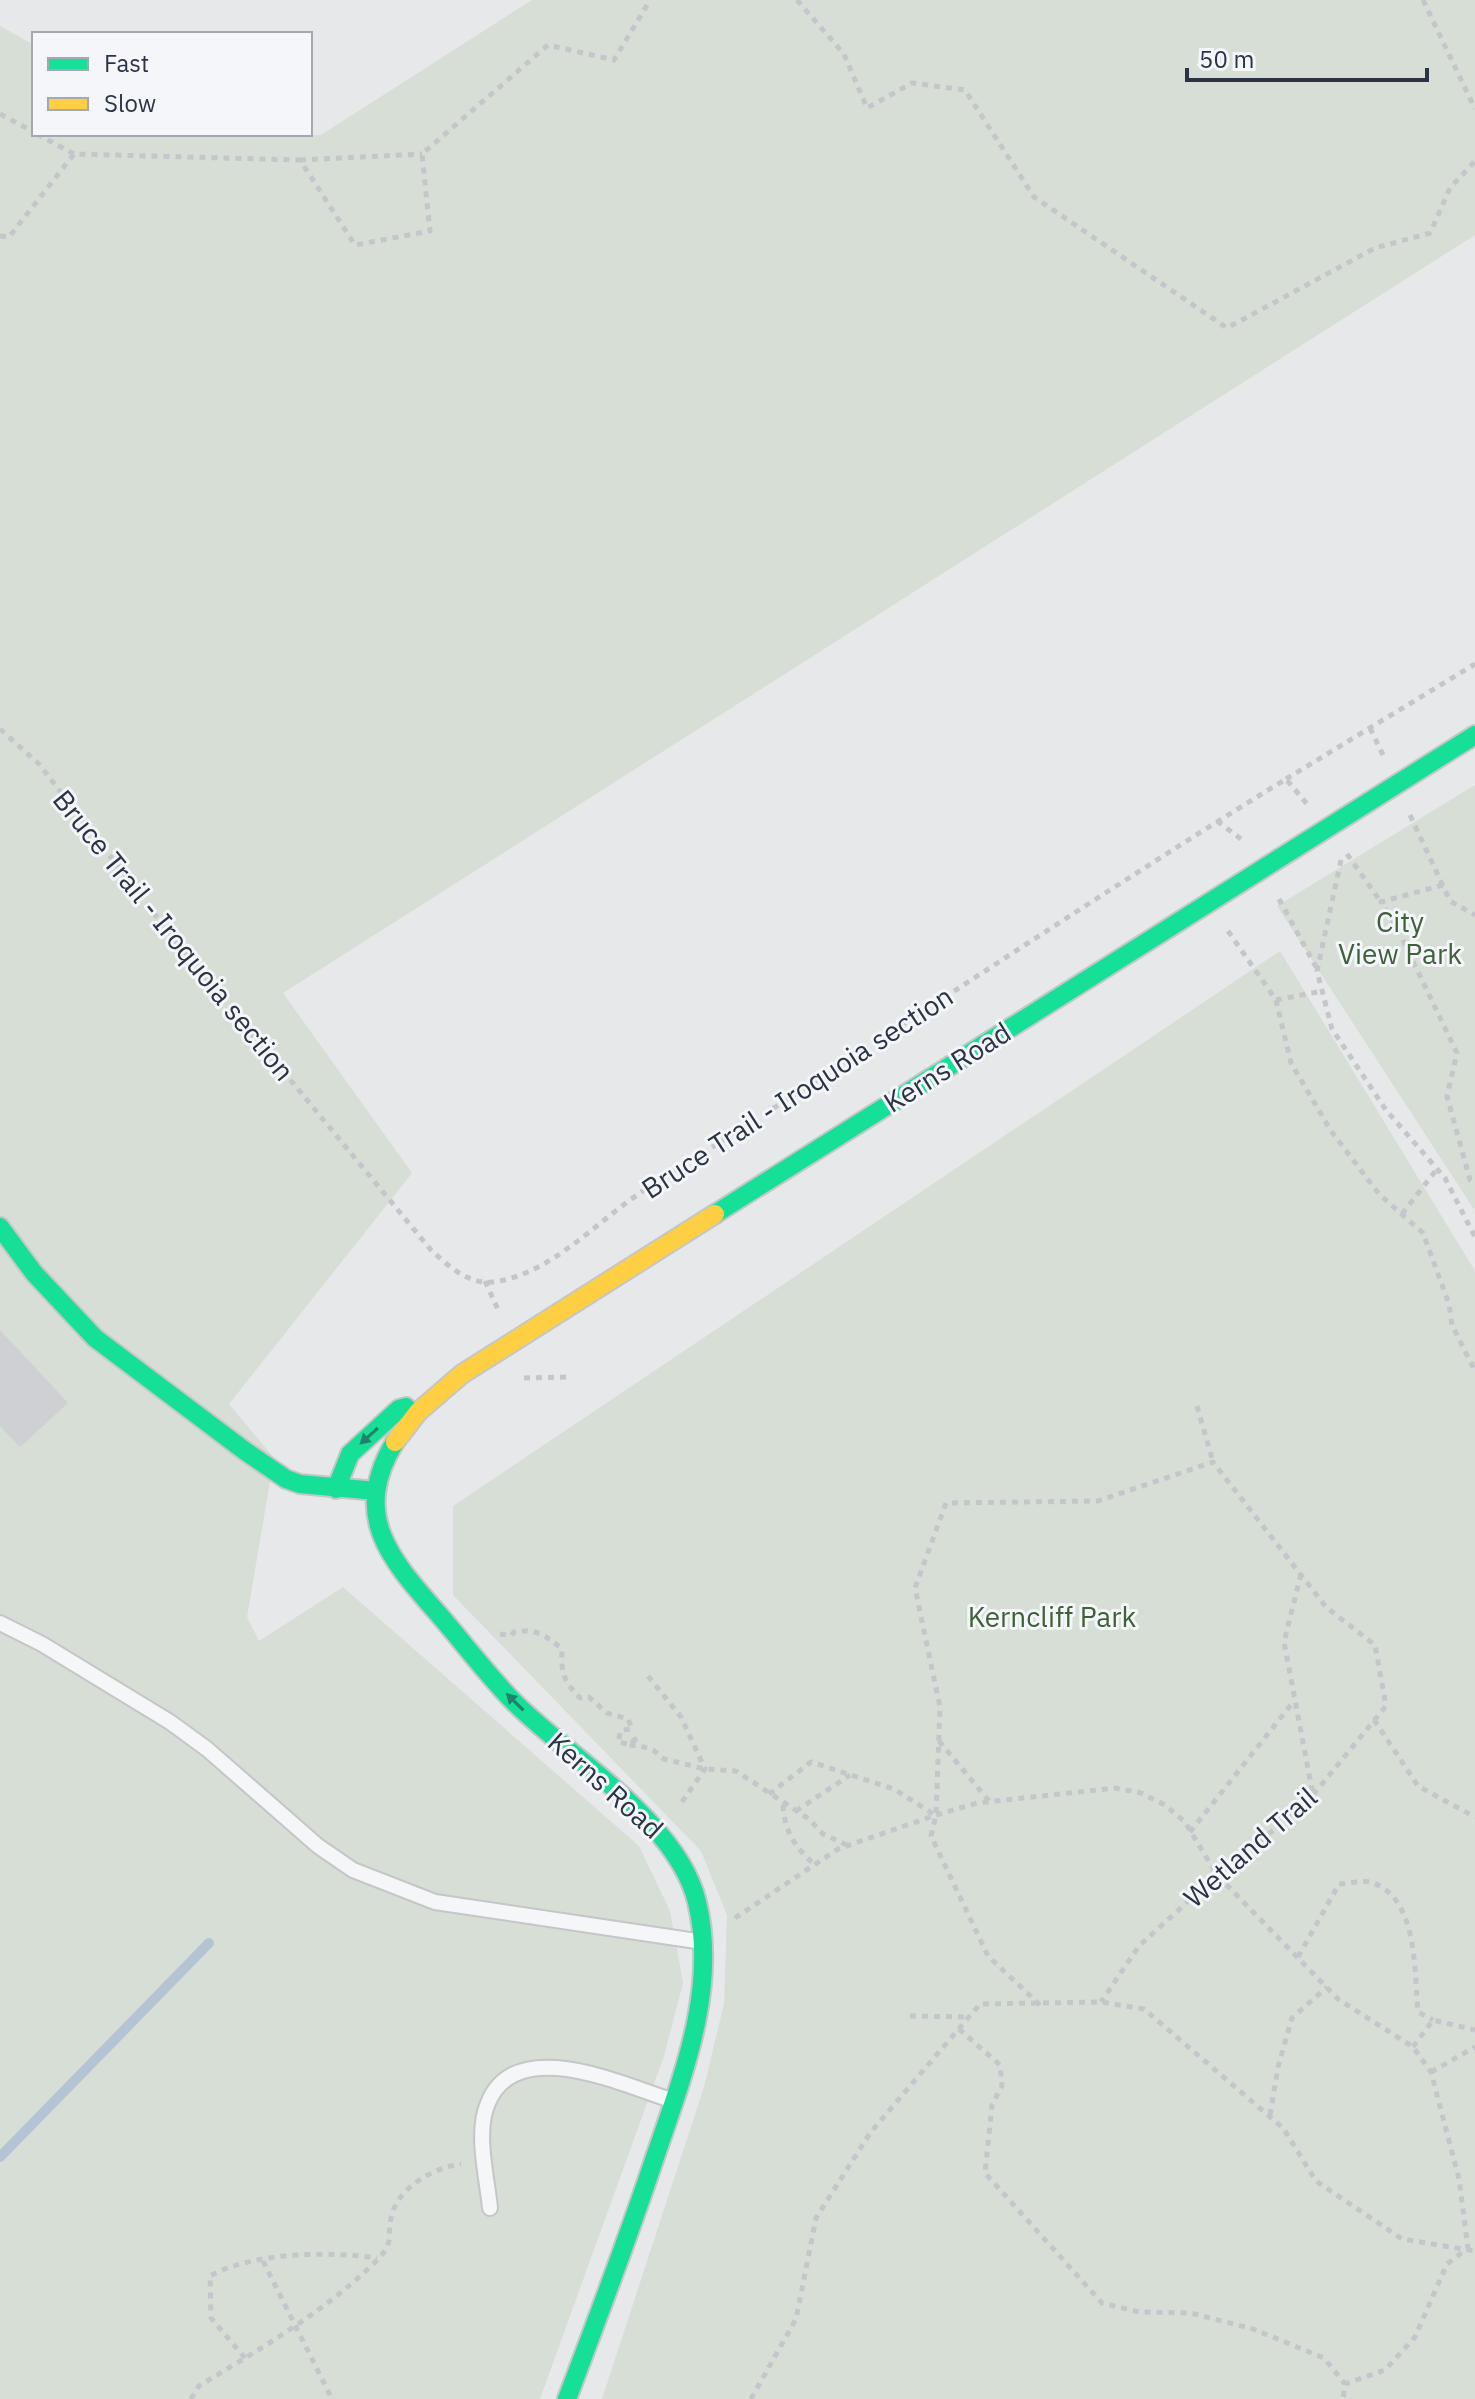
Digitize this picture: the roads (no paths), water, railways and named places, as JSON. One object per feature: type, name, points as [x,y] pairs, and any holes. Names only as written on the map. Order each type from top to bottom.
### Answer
[{"type":"street","name":"Kerns Road","points":[[567,2399],[694,2041],[704,1942],[688,1873],[660,1833],[515,1703],[392,1561],[376,1521],[376,1491],[395,1438],[423,1404],[496,1352],[1475,735]]},
{"type":"street","points":[[0,1227],[64,1307],[130,1368],[286,1479],[336,1489],[376,1491]]},
{"type":"street","name":"Kerns Road","points":[[336,1489],[337,1472],[350,1453],[399,1409],[423,1404]]},
{"type":"lane","points":[[0,1623],[42,1644],[170,1722],[207,1749],[318,1846],[353,1870],[435,1902],[704,1942]]},
{"type":"lane","points":[[490,2208],[484,2134],[488,2102],[506,2079],[533,2066],[576,2070],[674,2101]]},
{"type":"waterway","points":[[0,2157],[209,1943]]},
{"type":"park label","name":"City View Park","points":[[1400,937]]},
{"type":"park label","name":"Kerncliff Park","points":[[1052,1616]]}]
